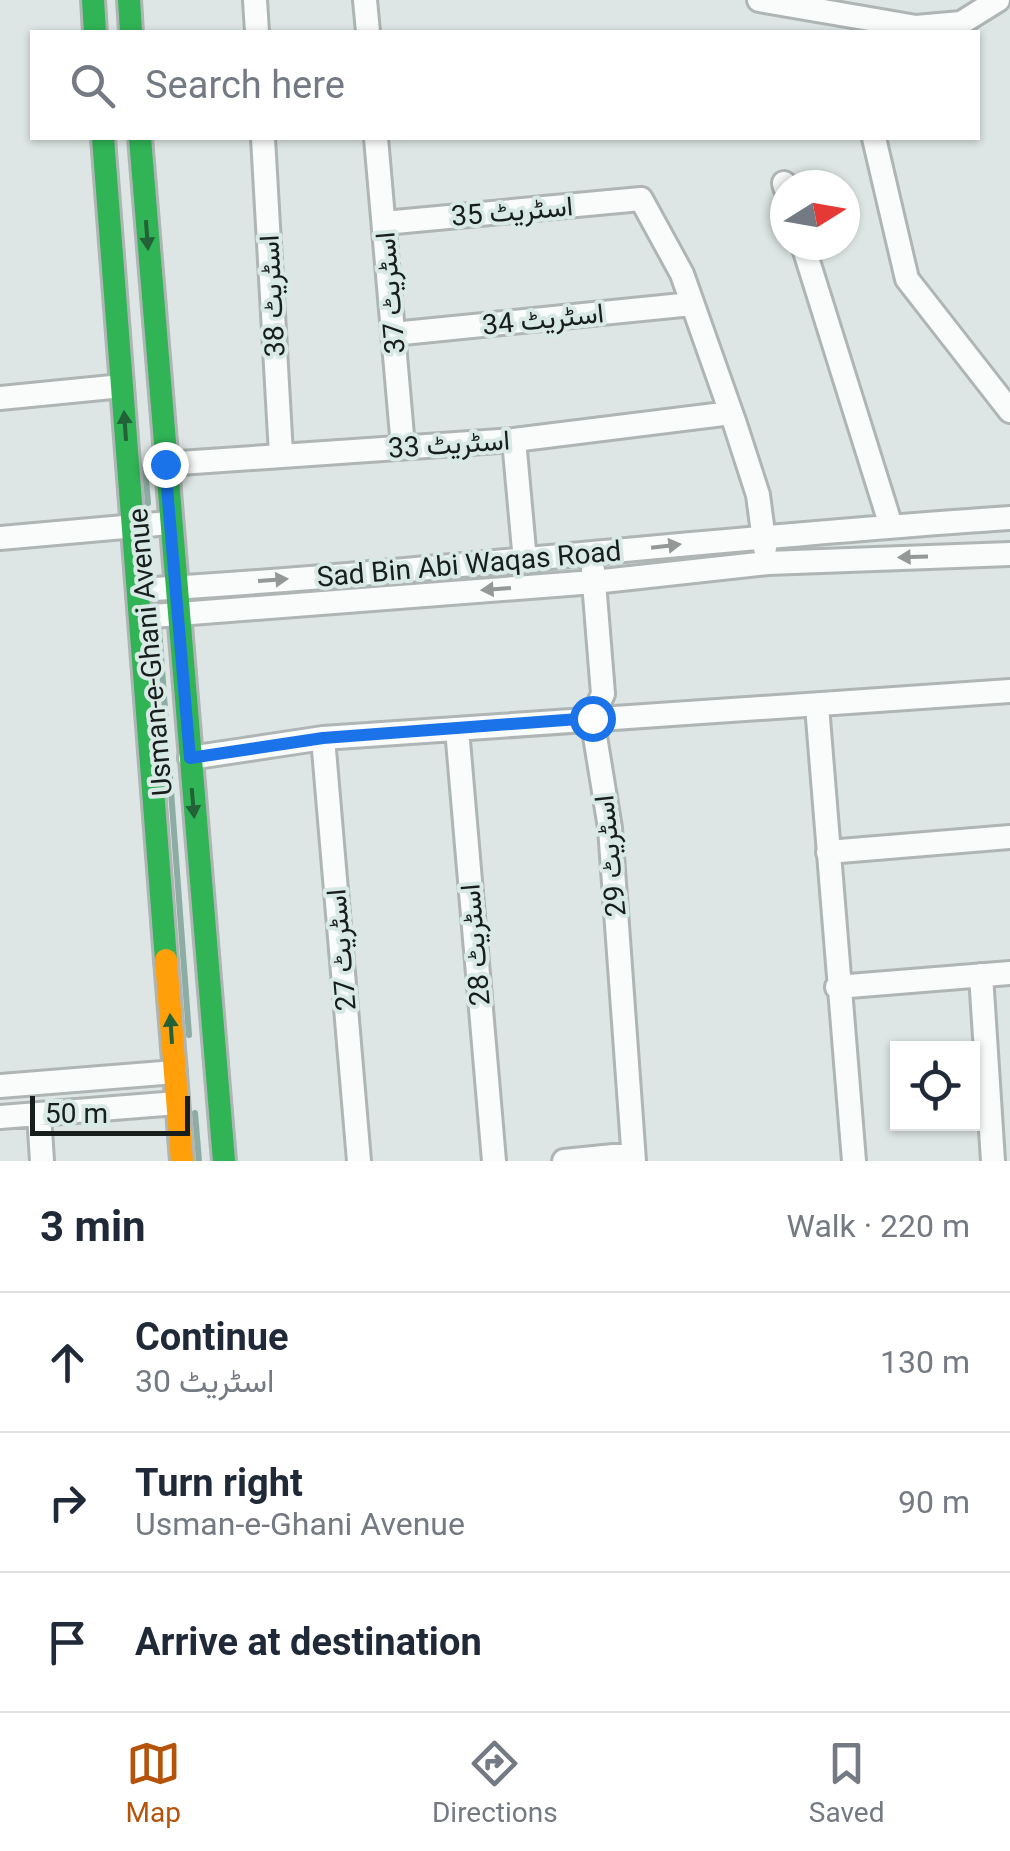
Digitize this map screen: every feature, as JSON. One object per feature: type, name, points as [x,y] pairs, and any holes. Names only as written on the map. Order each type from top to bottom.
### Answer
[{"type":"main road","points":[[93,0],[96,30]]},
{"type":"main road","points":[[129,0],[132,30]]},
{"type":"main road","name":"Usman-e-Ghani Avenue","points":[[104,140],[182,1161]]},
{"type":"main road","name":"Usman-e-Ghani Avenue","points":[[140,140],[224,1161]]},
{"type":"main road","points":[[175,1072],[216,1068]]},
{"type":"main road","points":[[177,1103],[219,1100]]},
{"type":"street","points":[[256,0],[257,30]]},
{"type":"street","points":[[365,0],[368,30]]},
{"type":"street","points":[[759,0],[845,24],[898,26],[961,23],[998,0]]},
{"type":"street","name":"اسٹریٹ 38","points":[[263,140],[281,454]]},
{"type":"street","name":"اسٹریٹ 37","points":[[376,140],[404,448]]},
{"type":"street","points":[[874,140],[907,279],[1010,411]]},
{"type":"street","name":"اسٹریٹ 35","points":[[384,223],[641,199],[682,274],[692,304]]},
{"type":"street","points":[[808,260],[891,526]]},
{"type":"street","points":[[692,304],[758,494],[768,563]]},
{"type":"street","name":"اسٹریٹ 34","points":[[393,334],[692,304]]},
{"type":"street","points":[[0,398],[122,386]]},
{"type":"street","name":"اسٹریٹ 33","points":[[165,464],[514,440],[732,413]]},
{"type":"street","points":[[514,440],[525,561]]},
{"type":"street","name":"Sad Bin Abi Waqas Road","points":[[138,590],[525,561],[762,534],[1010,518]]},
{"type":"street","points":[[0,538],[169,523]]},
{"type":"street","name":"اسٹریٹ 29","points":[[591,554],[603,694],[592,718],[610,828],[634,1157]]},
{"type":"street","name":"Sad Bin Abi Waqas Road","points":[[140,617],[594,582],[768,563],[1010,554]]},
{"type":"street","points":[[190,758],[323,738],[1010,691]]},
{"type":"street","points":[[817,706],[854,1161]]},
{"type":"street","name":"اسٹریٹ 28","points":[[457,729],[494,1161]]},
{"type":"street","name":"اسٹریٹ 27","points":[[323,738],[359,1161]]},
{"type":"street","points":[[828,852],[1010,837]]},
{"type":"street","points":[[838,986],[1010,972]]},
{"type":"street","points":[[980,975],[1000,1109],[993,1161]]},
{"type":"street","points":[[0,1086],[175,1072]]},
{"type":"street","points":[[0,1117],[177,1103]]},
{"type":"street","points":[[39,1114],[42,1161]]},
{"type":"street","points":[[564,1161],[634,1157]]},
{"type":"waterway","points":[[145,469],[148,503]]},
{"type":"waterway","points":[[159,628],[189,1035]]},
{"type":"waterway","points":[[195,1113],[199,1161]]},
{"type":"traffic: fast","points":[[93,0],[95,30]]},
{"type":"traffic: fast","points":[[129,0],[131,30]]},
{"type":"traffic: fast","points":[[103,140],[166,960]]},
{"type":"traffic: fast","points":[[140,140],[224,1161]]},
{"type":"traffic: slow","points":[[166,960],[182,1161]]},
{"type":"route","points":[[165,464],[190,758],[323,738],[592,718]]}]
